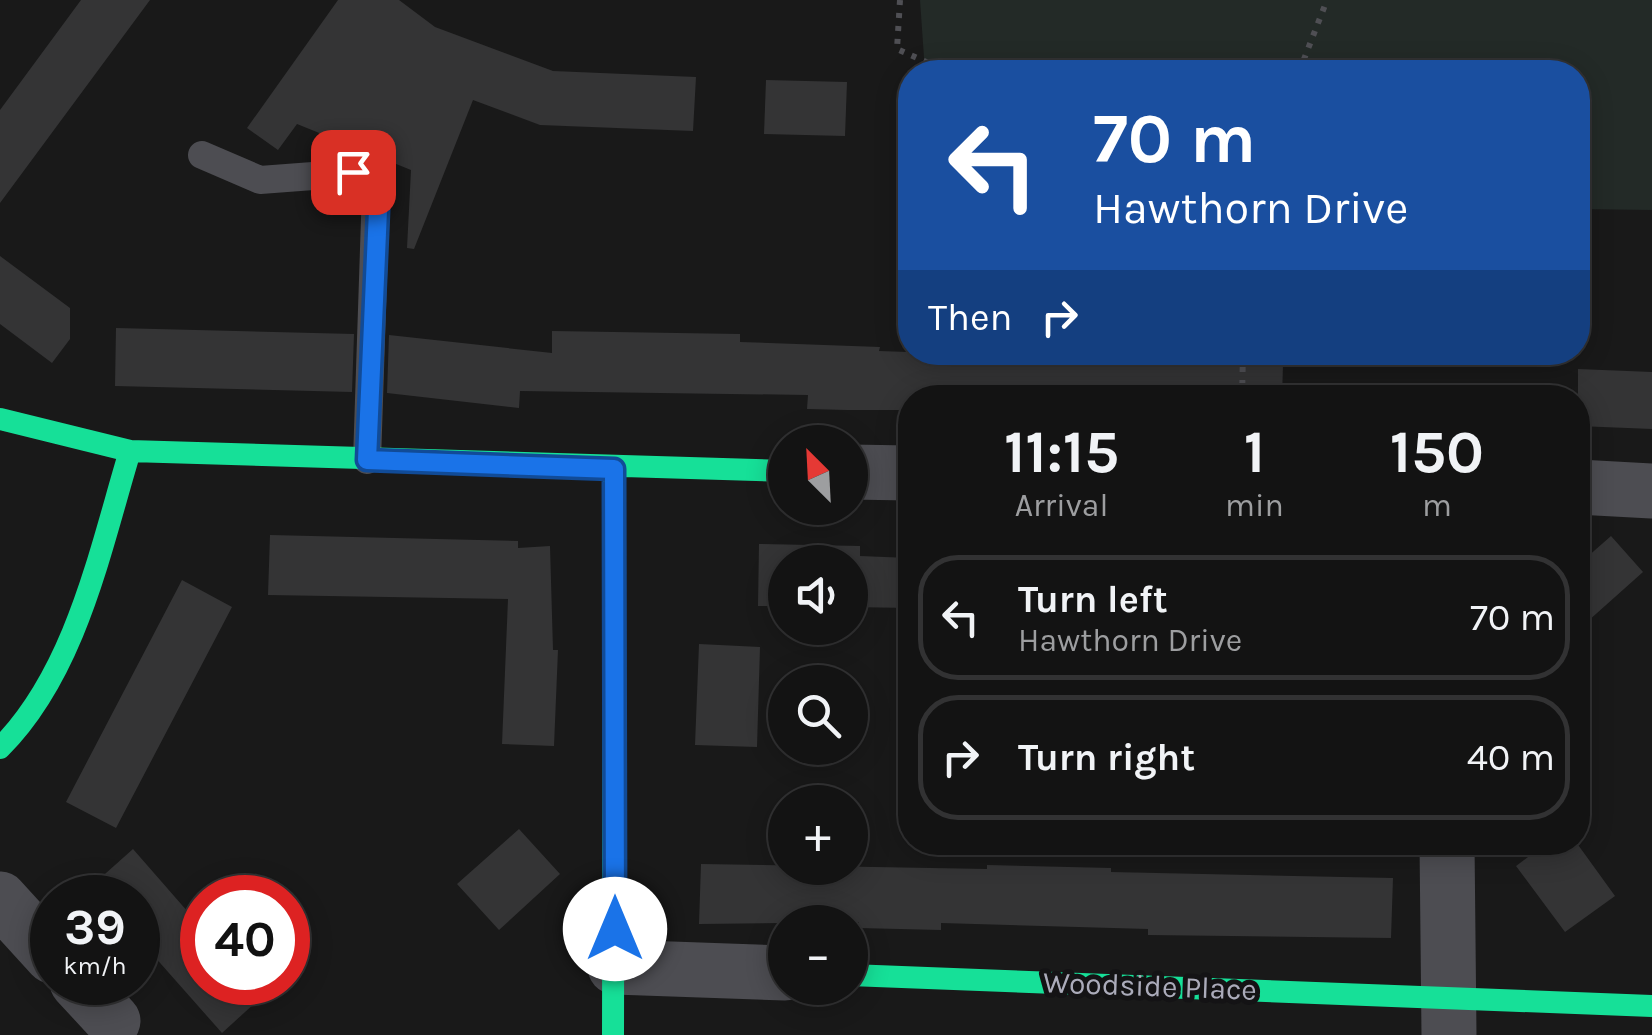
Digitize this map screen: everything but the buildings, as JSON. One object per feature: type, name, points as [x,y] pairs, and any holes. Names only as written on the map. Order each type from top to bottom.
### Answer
[{"type":"street","points":[[0,419],[130,451],[768,471]]},
{"type":"street","points":[[0,748],[75,633],[130,451]]},
{"type":"street","points":[[613,1035],[614,469]]},
{"type":"street","points":[[868,472],[898,472]]},
{"type":"street","points":[[1590,488],[1652,491]]},
{"type":"street","points":[[1446,855],[1450,1016]]},
{"type":"street","points":[[0,899],[30,932]]},
{"type":"street","points":[[615,967],[768,972]]},
{"type":"street","name":"Woodside Place","points":[[868,976],[1450,1016],[1652,1006]]},
{"type":"lane","points":[[202,154],[260,180],[353,172],[376,189],[367,460]]},
{"type":"path","points":[[900,0],[897,49],[922,60]]},
{"type":"path","points":[[1304,60],[1327,0]]},
{"type":"shaded area","points":[[920,0],[1652,0],[1652,210],[1590,209],[1590,60],[924,60]]},
{"type":"traffic: fast","points":[[0,419],[130,451],[768,470]]},
{"type":"traffic: fast","points":[[0,748],[26,717],[67,647],[96,568],[130,451]]},
{"type":"traffic: fast","points":[[613,1035],[614,469]]},
{"type":"traffic: fast","points":[[868,976],[1652,1006]]},
{"type":"route","points":[[353,172],[376,189],[378,210],[367,460],[614,469],[615,929]]}]
